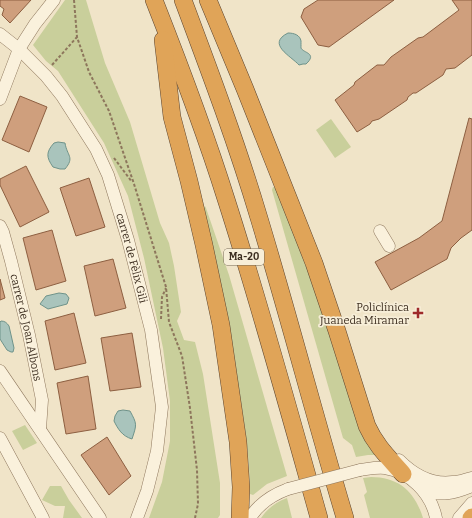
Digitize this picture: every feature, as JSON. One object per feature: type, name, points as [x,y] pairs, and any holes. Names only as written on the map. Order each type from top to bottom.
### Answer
[{"type":"highway","name":"Ma-20","points":[[183,0],[230,128],[259,216],[345,518]]},
{"type":"highway","points":[[208,0],[314,263],[369,432],[378,446],[403,474]]},
{"type":"highway","name":"Ma-20","points":[[157,6],[226,198],[261,313],[319,518]]},
{"type":"highway","points":[[157,6],[172,117],[189,180],[221,325],[238,442],[241,486],[240,518]]},
{"type":"street","points":[[0,99],[19,49],[35,24],[54,0]]},
{"type":"street","name":"carrer de Fèlix Gili","points":[[0,34],[19,49],[46,76],[62,96],[96,149],[108,175],[126,233],[151,330],[162,407],[158,451],[147,491],[136,518]]},
{"type":"street","name":"carrer de Joan Albons","points":[[0,226],[11,261],[29,335],[42,400],[40,429]]},
{"type":"street","points":[[380,231],[389,246]]},
{"type":"street","points":[[337,331],[352,359],[374,424],[382,440],[395,456],[409,469],[421,477],[431,481],[445,483],[472,478]]},
{"type":"street","points":[[0,371],[100,518]]},
{"type":"street","points":[[0,438],[43,518]]},
{"type":"street","points":[[250,518],[260,505],[268,498],[288,489],[360,470],[374,468],[393,470],[403,474],[420,487],[434,494],[456,492],[472,486]]},
{"type":"street","points":[[420,487],[430,501],[436,518]]},
{"type":"street","points":[[458,518],[472,503]]},
{"type":"path","points":[[74,0],[77,37],[89,72],[109,111],[134,184],[166,287],[169,322],[182,356],[190,408],[197,470],[198,504],[195,518]]},
{"type":"path","points":[[50,68],[77,37]]},
{"type":"green space","points":[[65,0],[86,0],[105,63],[130,122],[160,223],[169,243],[181,312],[177,321],[184,340],[195,342],[203,374],[220,483],[220,515],[218,518],[149,518],[162,482],[170,441],[170,401],[163,348],[144,258],[128,196],[104,143],[58,71],[46,61],[33,45]]},
{"type":"green space","points":[[331,119],[351,147],[335,158],[316,130]]},
{"type":"green space","points":[[273,187],[276,188],[290,218],[377,455],[356,457],[352,445],[343,438],[272,190]]},
{"type":"green space","points":[[205,206],[229,275],[287,476],[267,484],[253,495],[250,494],[246,439],[234,363],[204,208]]},
{"type":"green space","points":[[25,425],[37,443],[23,450],[12,431]]},
{"type":"green space","points":[[371,477],[398,483],[415,501],[423,518],[370,518],[364,495],[367,492],[363,478]]},
{"type":"green space","points":[[50,486],[61,486],[82,518],[63,518],[65,506],[55,506],[42,500]]},
{"type":"green space","points":[[287,498],[292,518],[261,518],[272,506]]},
{"type":"water","points":[[288,33],[298,36],[301,41],[302,50],[310,55],[311,58],[306,64],[299,65],[282,50],[279,41]]},
{"type":"water","points":[[54,143],[65,143],[70,156],[70,162],[65,169],[53,167],[48,157],[49,149]]},
{"type":"water","points":[[59,293],[66,294],[69,298],[67,304],[48,309],[40,304],[46,296]]},
{"type":"water","points":[[1,321],[6,322],[9,326],[14,348],[13,352],[7,350],[0,339]]},
{"type":"water","points":[[118,411],[130,411],[135,422],[132,439],[123,434],[114,421]]},
{"type":"building","points":[[0,0],[31,0],[10,23],[2,15],[4,9],[0,6]]},
{"type":"building","points":[[318,0],[394,0],[329,47],[318,45],[301,17],[304,9]]},
{"type":"building","points":[[452,0],[472,0],[472,55],[455,68],[446,69],[443,75],[416,93],[413,93],[407,100],[357,132],[335,100],[377,65],[384,65],[391,57],[418,38],[423,37],[459,10]]},
{"type":"building","points":[[20,96],[47,107],[29,152],[2,140]]},
{"type":"building","points":[[469,118],[472,119],[472,230],[451,248],[447,259],[391,290],[375,262],[419,238],[442,221]]},
{"type":"building","points":[[26,166],[49,212],[20,227],[0,185],[0,179]]},
{"type":"building","points":[[89,178],[105,227],[76,236],[60,188]]},
{"type":"building","points":[[52,230],[66,281],[36,290],[23,238]]},
{"type":"building","points":[[113,259],[126,308],[95,316],[84,266]]},
{"type":"building","points":[[0,279],[5,298],[0,300]]},
{"type":"building","points":[[74,313],[86,363],[55,370],[45,321]]},
{"type":"building","points":[[132,333],[141,387],[110,391],[101,338]]},
{"type":"building","points":[[88,376],[96,429],[66,434],[57,383]]},
{"type":"building","points":[[107,437],[131,476],[109,495],[81,455]]},
{"type":"place","name":"Policlínica Juaneda Miramar","points":[[418,313]]}]
